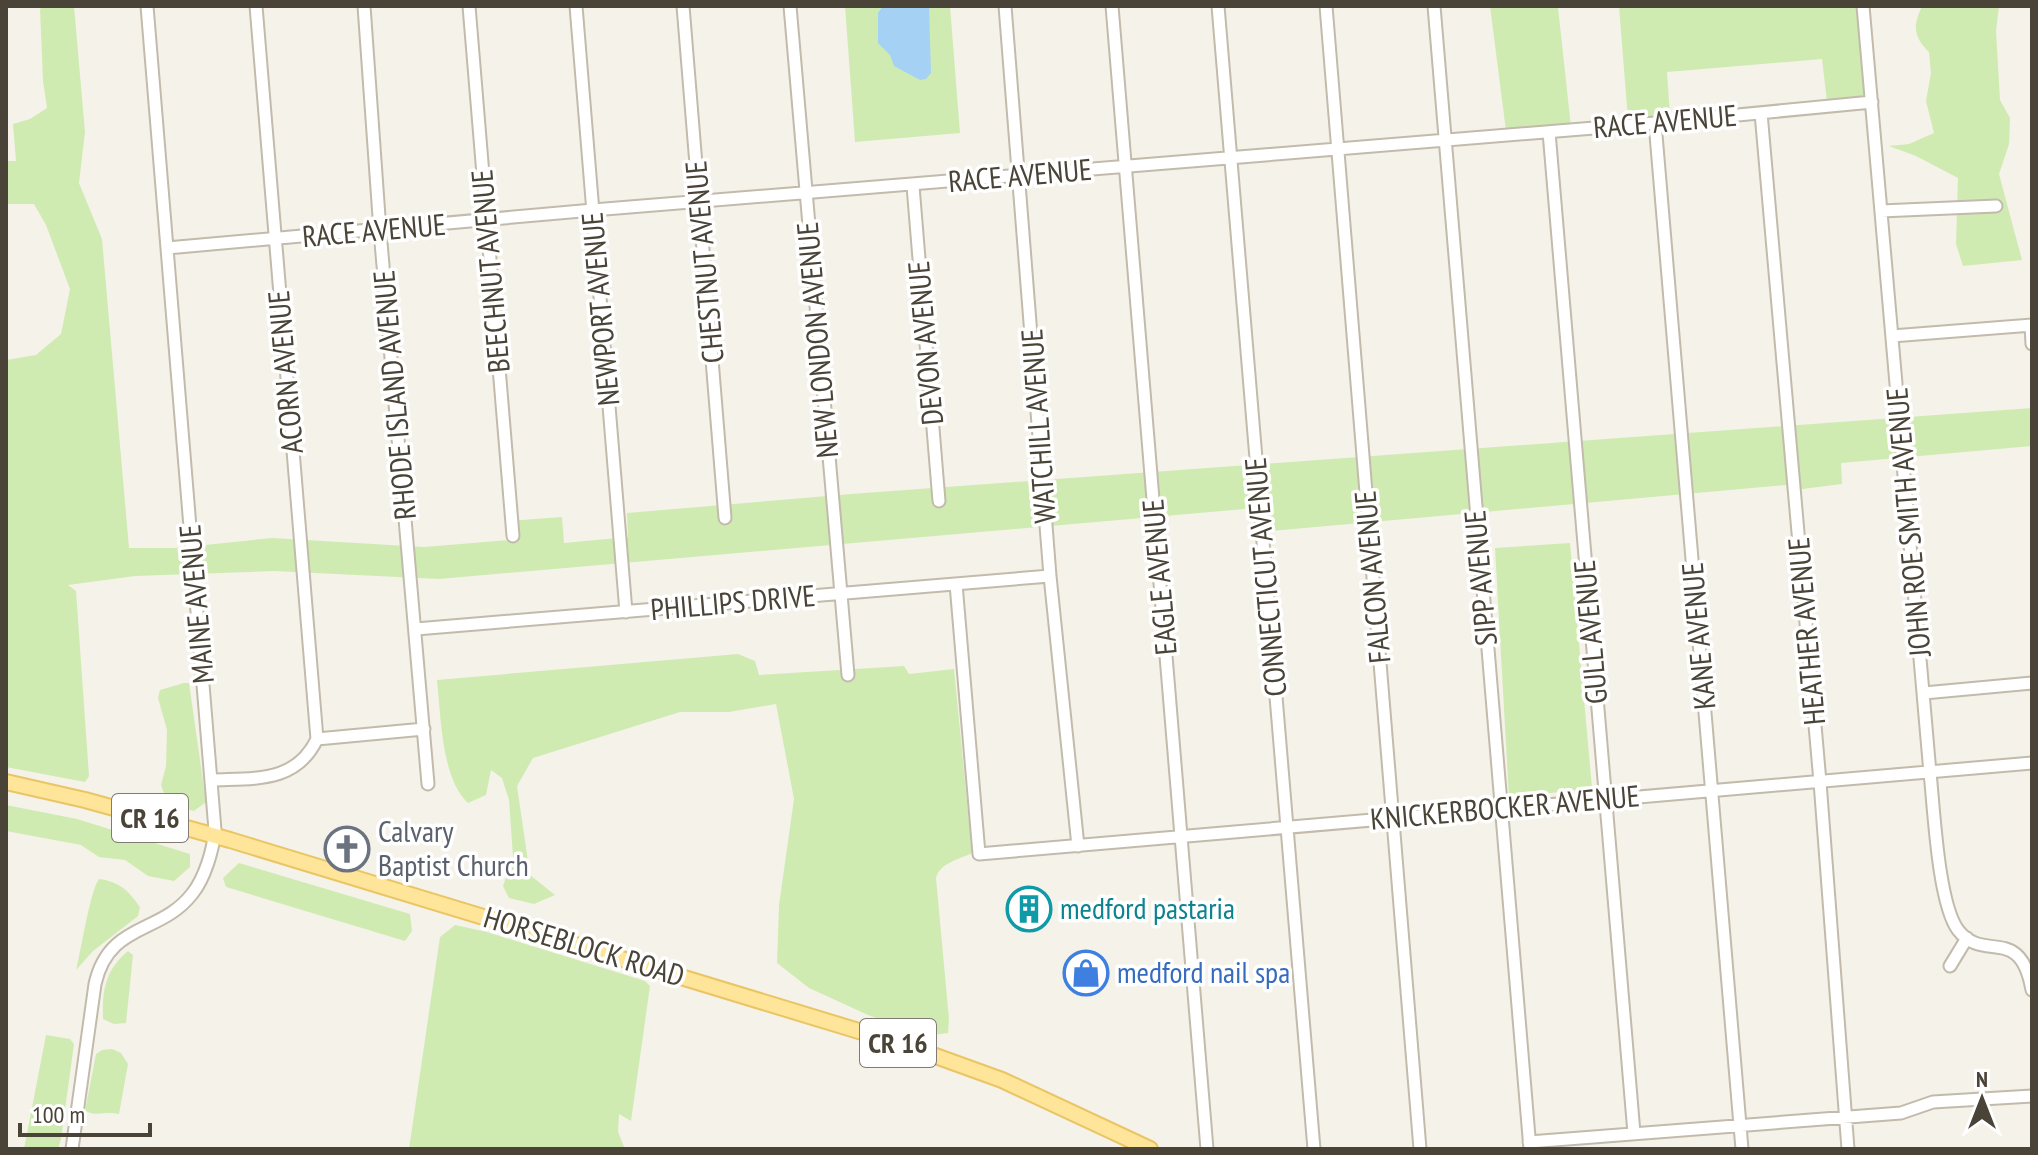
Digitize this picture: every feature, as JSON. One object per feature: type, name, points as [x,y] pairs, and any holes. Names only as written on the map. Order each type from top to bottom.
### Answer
[{"type":"main road","name":"HORSEBLOCK ROAD","points":[[6,782],[85,800],[214,836],[941,1057],[1033,1094],[1150,1149]]},
{"type":"street","name":"MAINE AVENUE","points":[[72,1149],[95,984],[101,964],[121,940],[178,907],[192,895],[201,879],[214,836],[215,811],[147,6]]},
{"type":"street","name":"ACORN AVENUE","points":[[256,6],[317,739]]},
{"type":"street","name":"RHODE ISLAND AVENUE","points":[[364,6],[380,231],[428,784]]},
{"type":"street","name":"BEECHNUT AVENUE","points":[[469,6],[513,536]]},
{"type":"street","name":"NEWPORT AVENUE","points":[[576,6],[626,612]]},
{"type":"street","name":"CHESTNUT AVENUE","points":[[683,6],[725,518]]},
{"type":"street","name":"NEW LONDON AVENUE","points":[[790,6],[848,675]]},
{"type":"street","name":"WATCHILL AVENUE","points":[[1005,6],[1050,576],[1078,846]]},
{"type":"street","name":"EAGLE AVENUE","points":[[1112,6],[1207,1149]]},
{"type":"street","name":"CONNECTICUT AVENUE","points":[[1218,6],[1314,1149]]},
{"type":"street","name":"FALCON AVENUE","points":[[1326,6],[1420,1149]]},
{"type":"street","name":"SIPP AVENUE","points":[[1434,6],[1530,1145]]},
{"type":"street","name":"JOHN ROE SMITH AVENUE","points":[[1863,6],[1930,773],[1945,899],[1959,932],[1967,938]]},
{"type":"street","name":"RACE AVENUE","points":[[167,248],[1445,141],[1872,102]]},
{"type":"street","name":"HEATHER AVENUE","points":[[1761,113],[1820,782],[1848,1149]]},
{"type":"street","name":"KANE AVENUE","points":[[1655,123],[1742,1149]]},
{"type":"street","name":"GULL AVENUE","points":[[1549,132],[1634,1133]]},
{"type":"street","name":"DEVON AVENUE","points":[[913,186],[939,501]]},
{"type":"street","points":[[1881,211],[1996,206]]},
{"type":"street","points":[[1892,336],[2031,325],[2032,344]]},
{"type":"street","name":"PHILLIPS DRIVE","points":[[416,629],[1050,576]]},
{"type":"street","name":"KNICKERBOCKER AVENUE","points":[[956,584],[979,854],[2032,763]]},
{"type":"street","points":[[1924,693],[2032,683]]},
{"type":"street","points":[[212,780],[280,774],[298,766],[309,755],[317,739],[424,729]]},
{"type":"street","points":[[1950,966],[1967,938],[2016,954],[2025,962],[2032,990]]},
{"type":"street","points":[[1530,1145],[1634,1133],[1901,1113],[1933,1102],[2032,1096]]},
{"type":"green space","points":[[43,6],[74,6],[85,132],[79,183],[102,239],[129,548],[175,548],[272,538],[424,547],[509,540],[508,521],[562,517],[564,543],[628,537],[627,513],[2032,408],[2032,446],[1841,463],[1842,484],[1787,491],[1786,485],[1271,531],[1268,507],[439,579],[274,571],[135,576],[68,585],[76,591],[89,776],[85,782],[6,767],[6,360],[36,355],[61,334],[70,289],[46,225],[34,204],[6,204],[6,161],[16,161],[13,124],[30,119],[47,108],[40,9]]},
{"type":"green space","points":[[845,6],[950,6],[960,133],[855,142]]},
{"type":"green space","points":[[1490,6],[1562,6],[1558,7],[1571,127],[1506,131]]},
{"type":"green space","points":[[1619,6],[1858,6],[1866,98],[1827,102],[1822,59],[1667,72],[1670,116],[1628,120]]},
{"type":"green space","points":[[1922,6],[1999,6],[1996,31],[2000,100],[2010,118],[2009,144],[1999,174],[2022,260],[1963,266],[1956,244],[1958,178],[1889,146],[1909,144],[1934,133],[1926,101],[1931,73],[1929,52],[1916,30]]},
{"type":"green space","points":[[1570,543],[1592,788],[1509,798],[1495,548]]},
{"type":"green space","points":[[738,654],[755,661],[759,675],[904,666],[909,674],[954,669],[972,853],[946,865],[936,878],[948,1033],[925,1036],[868,1015],[809,988],[777,963],[779,905],[794,799],[776,704],[729,712],[680,712],[533,758],[517,786],[530,875],[555,895],[534,904],[509,898],[503,886],[513,857],[509,800],[502,778],[491,770],[486,795],[468,803],[459,792],[447,763],[437,680]]},
{"type":"green space","points":[[189,683],[206,802],[194,811],[168,805],[161,785],[166,766],[167,730],[158,698],[160,690]]},
{"type":"green space","points":[[6,805],[77,819],[190,854],[190,867],[174,881],[148,876],[125,860],[99,857],[81,845],[6,831]]},
{"type":"green space","points":[[239,863],[410,914],[412,931],[405,941],[226,887],[223,878]]},
{"type":"green space","points":[[99,879],[113,882],[127,891],[140,907],[138,916],[93,951],[76,970],[89,908]]},
{"type":"green space","points":[[455,925],[645,981],[650,986],[631,1121],[619,1114],[618,1132],[625,1149],[409,1149],[440,937]]},
{"type":"green space","points":[[128,951],[133,955],[126,1023],[114,1024],[103,1019],[104,990],[114,966]]},
{"type":"green space","points":[[46,1035],[70,1039],[74,1044],[61,1139],[58,1149],[24,1149]]},
{"type":"green space","points":[[112,1049],[121,1053],[128,1064],[119,1114],[89,1113],[85,1111],[96,1054]]},
{"type":"water","points":[[883,6],[929,6],[931,73],[926,79],[920,80],[894,66],[890,55],[878,43],[878,13]]},
{"type":"place","name":"Calvary Baptist Church","points":[[347,849]]},
{"type":"place","name":"medford pastaria","points":[[1029,909]]},
{"type":"place","name":"medford nail spa","points":[[1086,973]]}]
